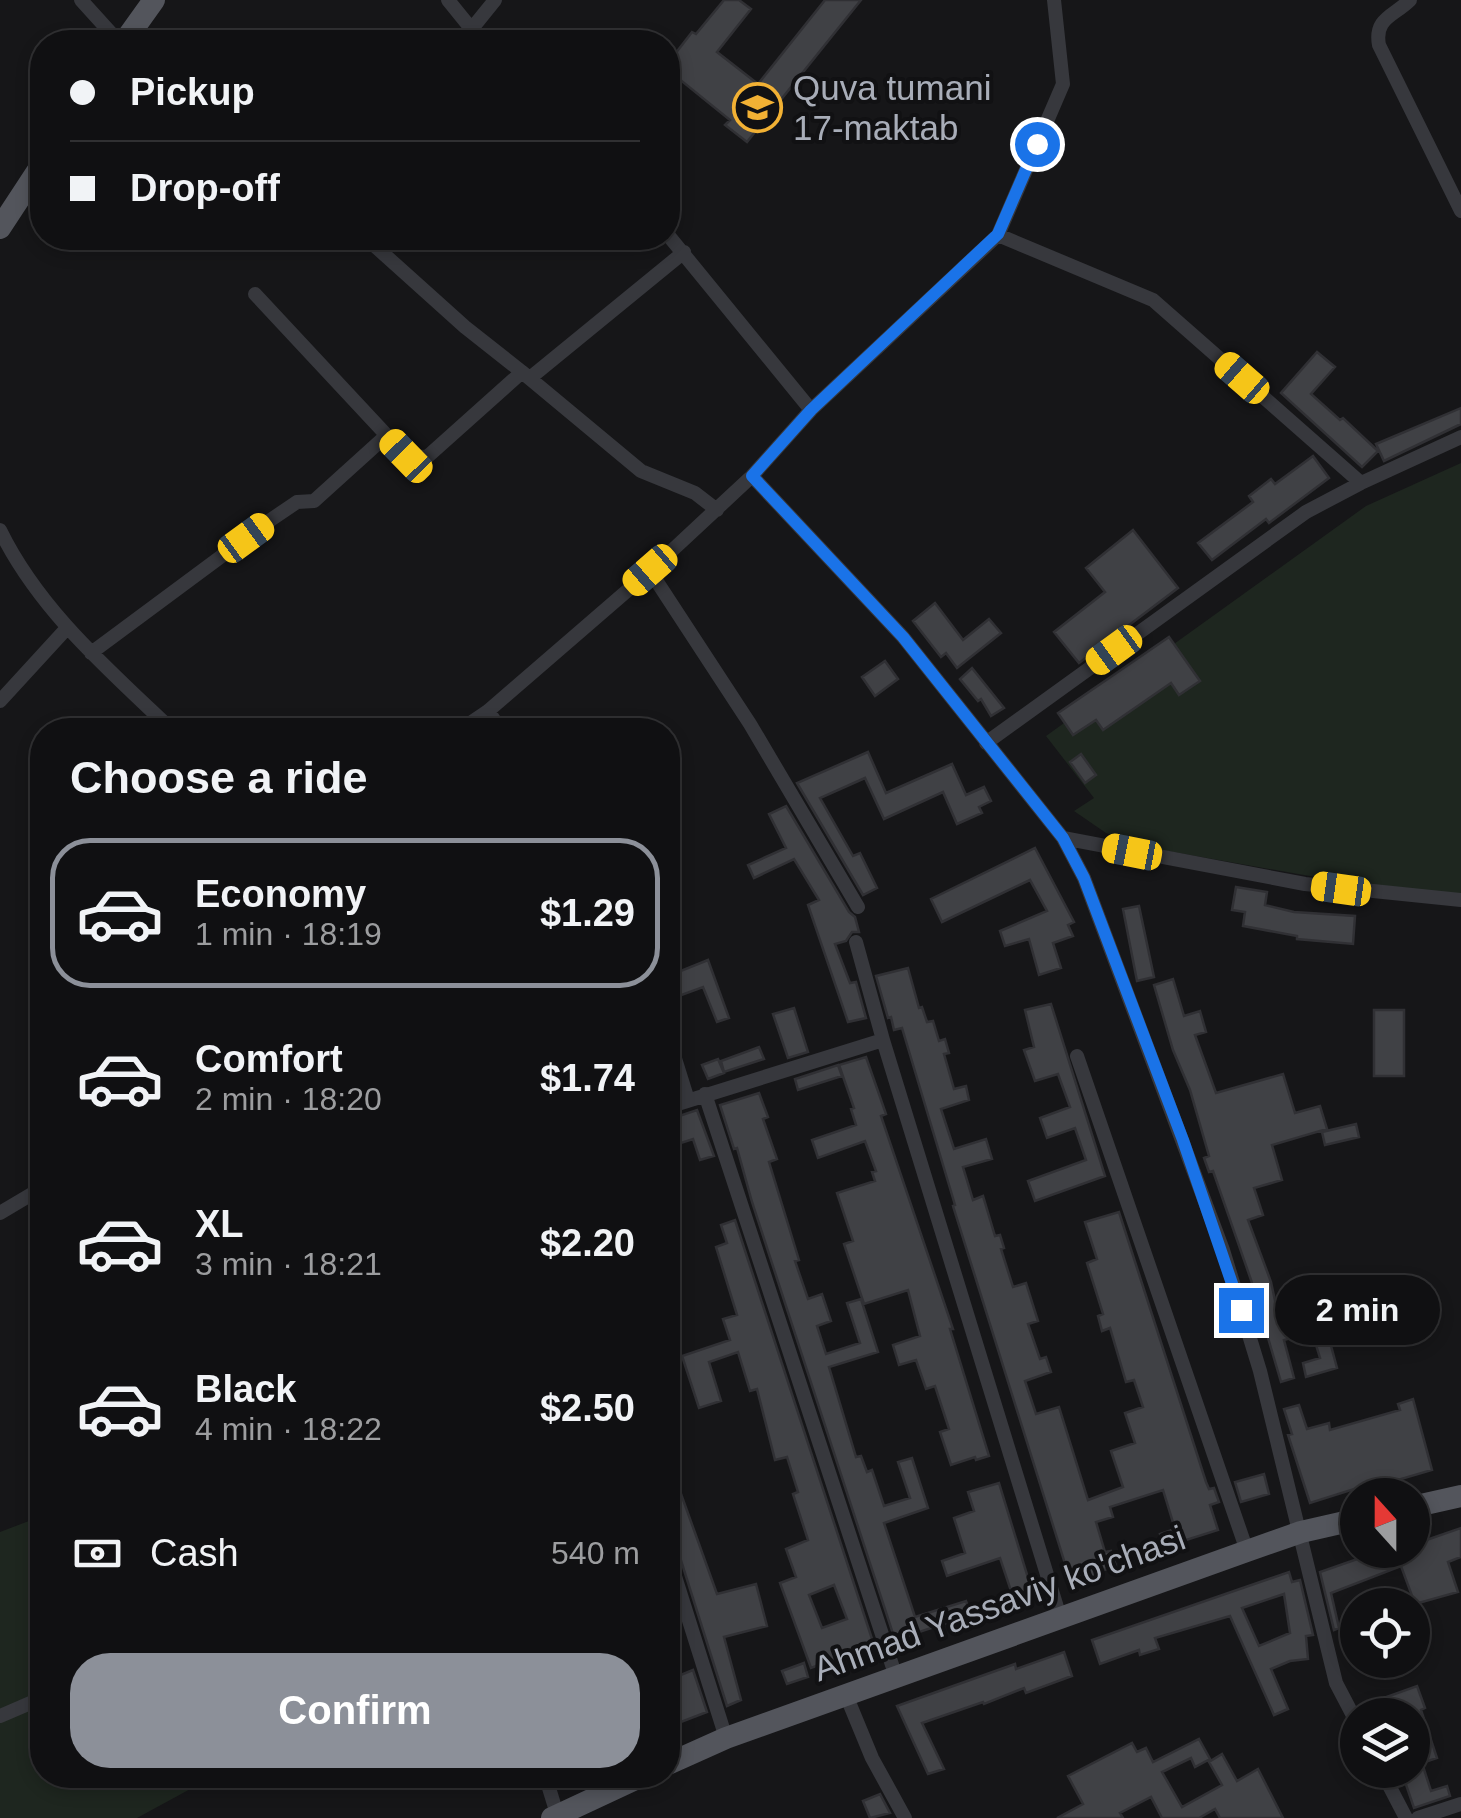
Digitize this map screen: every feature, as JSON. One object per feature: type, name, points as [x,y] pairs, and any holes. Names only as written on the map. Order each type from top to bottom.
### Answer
[{"type":"main road","points":[[134,30],[154,0]]},
{"type":"main road","points":[[0,228],[30,182]]},
{"type":"main road","points":[[1430,1503],[1461,1496]]},
{"type":"main road","name":"Ahmad Yassaviy ko'chasi","points":[[680,1759],[726,1738],[1060,1617],[1300,1532],[1340,1523]]},
{"type":"main road","points":[[554,1816],[615,1788]]},
{"type":"street","points":[[81,0],[115,30]]},
{"type":"street","points":[[448,0],[470,30],[494,0]]},
{"type":"street","points":[[478,718],[717,510],[811,410],[998,234],[1063,84],[1054,0]]},
{"type":"street","points":[[1410,0],[1381,22],[1378,45],[1461,211]]},
{"type":"street","points":[[998,234],[1153,300],[1361,482]]},
{"type":"street","points":[[680,248],[811,410]]},
{"type":"street","points":[[379,250],[465,327],[641,470],[695,493],[717,510]]},
{"type":"street","points":[[255,294],[406,456],[427,457],[684,252]]},
{"type":"street","points":[[91,653],[269,521],[297,502],[314,501],[386,436]]},
{"type":"street","points":[[986,742],[1306,512],[1361,482],[1461,437]]},
{"type":"street","points":[[752,476],[903,637],[1063,838],[1084,878],[1223,1250],[1260,1370],[1336,1683],[1344,1698]]},
{"type":"street","points":[[0,530],[16,564],[67,628],[159,718]]},
{"type":"street","points":[[650,570],[750,724],[858,908]]},
{"type":"street","points":[[0,701],[67,628]]},
{"type":"street","points":[[488,711],[493,718]]},
{"type":"street","points":[[1063,838],[1306,884],[1461,900]]},
{"type":"street","points":[[856,942],[1060,1617]]},
{"type":"street","points":[[680,1103],[884,1040]]},
{"type":"street","points":[[1077,1056],[1246,1551]]},
{"type":"street","points":[[680,1074],[688,1100]]},
{"type":"street","points":[[705,1094],[896,1677]]},
{"type":"street","points":[[0,1213],[30,1195]]},
{"type":"street","points":[[680,1592],[726,1738]]},
{"type":"street","points":[[846,1695],[872,1758],[905,1818]]},
{"type":"street","points":[[0,1716],[30,1703]]},
{"type":"street","points":[[548,1788],[554,1816]]},
{"type":"street","points":[[1390,1788],[1406,1818]]},
{"type":"street","points":[[1418,1818],[1461,1804]]},
{"type":"shaded area","points":[[1461,463],[1461,894],[1372,887],[1145,847],[1106,833],[1074,811],[1094,798],[1046,736],[1366,506]]},
{"type":"shaded area","points":[[30,1521],[30,1788],[192,1788],[137,1818],[0,1818],[0,1532]]},
{"type":"building","points":[[724,0],[739,0],[751,9],[717,52],[758,84],[825,0],[861,0],[747,142],[725,125],[730,120],[680,80],[680,48],[692,32],[696,34]]},
{"type":"building","points":[[1317,352],[1335,367],[1311,394],[1378,451],[1362,467],[1281,393]]},
{"type":"building","points":[[1461,408],[1461,424],[1384,461],[1376,444]]},
{"type":"building","points":[[1313,456],[1329,478],[1212,560],[1198,543],[1253,502],[1249,496],[1271,479],[1275,484]]},
{"type":"building","points":[[1133,530],[1178,588],[1079,663],[1054,632],[1105,592],[1086,568]]},
{"type":"building","points":[[935,603],[963,640],[989,619],[1001,633],[957,668],[946,653],[941,657],[913,621]]},
{"type":"building","points":[[1169,637],[1200,681],[1179,695],[1171,683],[1103,730],[1096,720],[1073,735],[1058,713]]},
{"type":"building","points":[[885,661],[898,679],[875,696],[862,677]]},
{"type":"building","points":[[972,668],[1004,708],[991,716],[981,699],[978,701],[960,679]]},
{"type":"building","points":[[868,752],[886,793],[952,764],[966,795],[984,787],[991,801],[979,807],[982,813],[957,824],[943,792],[884,819],[865,778],[820,798],[853,856],[860,853],[877,888],[863,895],[797,783]]},
{"type":"building","points":[[1081,754],[1096,775],[1085,783],[1070,762]]},
{"type":"building","points":[[786,806],[855,917],[859,932],[852,932],[846,941],[835,944],[850,983],[856,982],[866,1018],[848,1022],[808,905],[819,900],[794,859],[754,878],[748,865],[786,848],[769,814]]},
{"type":"building","points":[[1035,848],[1074,922],[1068,925],[1073,936],[1053,943],[1061,968],[1039,975],[1029,939],[1005,946],[1000,931],[1047,911],[1030,880],[942,922],[931,899]]},
{"type":"building","points":[[1236,887],[1267,892],[1265,905],[1294,912],[1355,916],[1353,944],[1297,939],[1243,926],[1245,912],[1232,910]]},
{"type":"building","points":[[1139,906],[1154,977],[1137,981],[1123,909]]},
{"type":"building","points":[[708,960],[729,1018],[717,1022],[703,987],[680,996],[680,971]]},
{"type":"building","points":[[908,968],[919,1008],[922,1007],[927,1022],[933,1021],[939,1041],[945,1039],[949,1053],[944,1054],[954,1089],[966,1086],[969,1100],[941,1109],[954,1149],[986,1139],[992,1159],[963,1167],[973,1200],[983,1196],[995,1236],[1000,1235],[1013,1287],[1026,1283],[1038,1321],[1028,1324],[1040,1359],[1046,1357],[1051,1372],[1025,1381],[1036,1414],[1059,1407],[1088,1500],[1123,1487],[1111,1451],[1135,1443],[1125,1413],[1143,1407],[1134,1380],[1126,1382],[1110,1328],[1102,1331],[1098,1316],[1103,1314],[1087,1263],[1097,1259],[1085,1222],[1119,1212],[1206,1482],[1209,1489],[1214,1488],[1219,1502],[1210,1505],[1218,1530],[1164,1547],[1160,1534],[1175,1529],[1163,1490],[1110,1507],[1113,1517],[1096,1522],[1105,1552],[1111,1551],[1116,1566],[1095,1573],[1097,1579],[1072,1586],[953,1206],[902,1028],[894,1030],[891,1017],[888,1018],[876,976]]},
{"type":"building","points":[[1173,979],[1184,1016],[1200,1011],[1206,1032],[1195,1035],[1216,1093],[1283,1074],[1295,1113],[1320,1106],[1327,1129],[1272,1145],[1282,1180],[1254,1188],[1263,1215],[1248,1220],[1277,1310],[1306,1302],[1311,1320],[1323,1316],[1337,1368],[1306,1377],[1303,1363],[1320,1358],[1312,1332],[1284,1340],[1294,1378],[1281,1382],[1251,1280],[1213,1171],[1209,1172],[1204,1158],[1209,1156],[1190,1090],[1173,1050],[1154,985]]},
{"type":"building","points":[[1051,1004],[1105,1176],[1035,1201],[1028,1181],[1086,1160],[1075,1128],[1047,1138],[1040,1118],[1070,1107],[1058,1074],[1035,1081],[1024,1050],[1034,1047],[1025,1010]]},
{"type":"building","points":[[794,1008],[808,1052],[788,1058],[773,1014]]},
{"type":"building","points":[[1374,1010],[1404,1010],[1404,1076],[1374,1076]]},
{"type":"building","points":[[759,1047],[764,1059],[724,1072],[721,1061]]},
{"type":"building","points":[[866,1057],[886,1114],[881,1116],[953,1329],[989,1456],[976,1460],[975,1457],[951,1465],[940,1432],[949,1429],[935,1386],[926,1389],[916,1360],[899,1365],[893,1345],[920,1336],[908,1290],[864,1304],[844,1244],[853,1241],[837,1193],[875,1181],[872,1172],[876,1171],[865,1141],[818,1158],[812,1140],[856,1125],[839,1065]]},
{"type":"building","points":[[718,1059],[724,1073],[708,1079],[702,1065]]},
{"type":"building","points":[[838,1065],[842,1076],[798,1090],[795,1079]]},
{"type":"building","points":[[759,1093],[777,1159],[769,1162],[799,1260],[795,1261],[808,1299],[822,1294],[831,1321],[817,1326],[826,1354],[860,1343],[847,1303],[861,1299],[878,1352],[829,1367],[856,1457],[861,1456],[867,1472],[872,1470],[884,1506],[910,1498],[898,1462],[912,1458],[928,1508],[884,1523],[915,1617],[966,1601],[971,1615],[895,1640],[720,1105]]},
{"type":"building","points":[[697,1110],[714,1156],[700,1160],[693,1139],[680,1143],[680,1116]]},
{"type":"building","points":[[1356,1124],[1359,1137],[1325,1145],[1322,1132]]},
{"type":"building","points":[[735,1220],[874,1645],[811,1668],[780,1583],[796,1577],[786,1549],[808,1540],[793,1494],[798,1492],[787,1457],[775,1460],[757,1389],[750,1391],[738,1352],[709,1362],[721,1401],[699,1408],[682,1356],[730,1340],[723,1319],[737,1315],[716,1247],[727,1243],[721,1225]],"holes":[[[834,1585],[847,1619],[822,1628],[809,1595]]]},
{"type":"building","points":[[1375,1303],[1378,1318],[1359,1322],[1356,1307]]},
{"type":"building","points":[[1413,1399],[1432,1470],[1405,1478],[1340,1478],[1340,1493],[1310,1503],[1288,1435],[1292,1434],[1284,1409],[1299,1405],[1307,1429],[1329,1423],[1330,1430],[1400,1410],[1398,1404]]},
{"type":"building","points":[[1264,1474],[1269,1494],[1241,1502],[1235,1482]]},
{"type":"building","points":[[999,1483],[1032,1591],[1013,1597],[1000,1558],[947,1576],[942,1561],[965,1553],[954,1518],[974,1511],[968,1492]]},
{"type":"building","points":[[680,1491],[717,1594],[756,1584],[767,1626],[724,1637],[741,1700],[727,1706],[680,1557]]},
{"type":"building","points":[[1461,1528],[1461,1557],[1448,1562],[1458,1592],[1430,1600],[1430,1588],[1409,1588],[1402,1568],[1430,1568],[1430,1539]]},
{"type":"building","points":[[1340,1565],[1396,1568],[1331,1593],[1339,1628],[1334,1630],[1320,1572]]},
{"type":"building","points":[[1289,1572],[1292,1582],[1300,1580],[1313,1635],[1306,1636],[1308,1659],[1271,1669],[1288,1709],[1274,1715],[1230,1616],[1155,1638],[1159,1649],[1140,1655],[1139,1650],[1100,1664],[1092,1640]],"holes":[[[1284,1594],[1290,1633],[1259,1646],[1242,1608]]]},
{"type":"building","points":[[1064,1652],[1072,1676],[922,1723],[944,1769],[928,1774],[897,1706],[1015,1664],[1016,1669]]},
{"type":"building","points":[[804,1663],[808,1677],[787,1684],[782,1671]]},
{"type":"building","points":[[693,1670],[707,1712],[680,1722],[680,1675]]},
{"type":"building","points":[[1417,1686],[1421,1698],[1384,1698]]},
{"type":"building","points":[[1430,1737],[1437,1758],[1430,1760]]},
{"type":"building","points":[[1199,1739],[1210,1759],[1195,1767],[1191,1758],[1162,1772],[1182,1807],[1222,1785],[1209,1762],[1222,1754],[1237,1781],[1258,1769],[1283,1818],[1220,1818],[1215,1809],[1199,1818],[1162,1818],[1151,1797],[1120,1813],[1123,1818],[1057,1818],[1083,1804],[1068,1776],[1132,1743],[1137,1752],[1146,1748],[1153,1762]]},
{"type":"building","points":[[1447,1786],[1450,1796],[1414,1808],[1407,1788],[1431,1791]]},
{"type":"building","points":[[880,1794],[890,1813],[870,1818],[863,1801]]},
{"type":"place","name":"Quva tumani 17-maktab","points":[[758,107]]},
{"type":"route","points":[[1037,144],[998,234],[811,410],[752,476],[903,637],[1063,838],[1084,878],[1183,1140],[1241,1310]]}]
